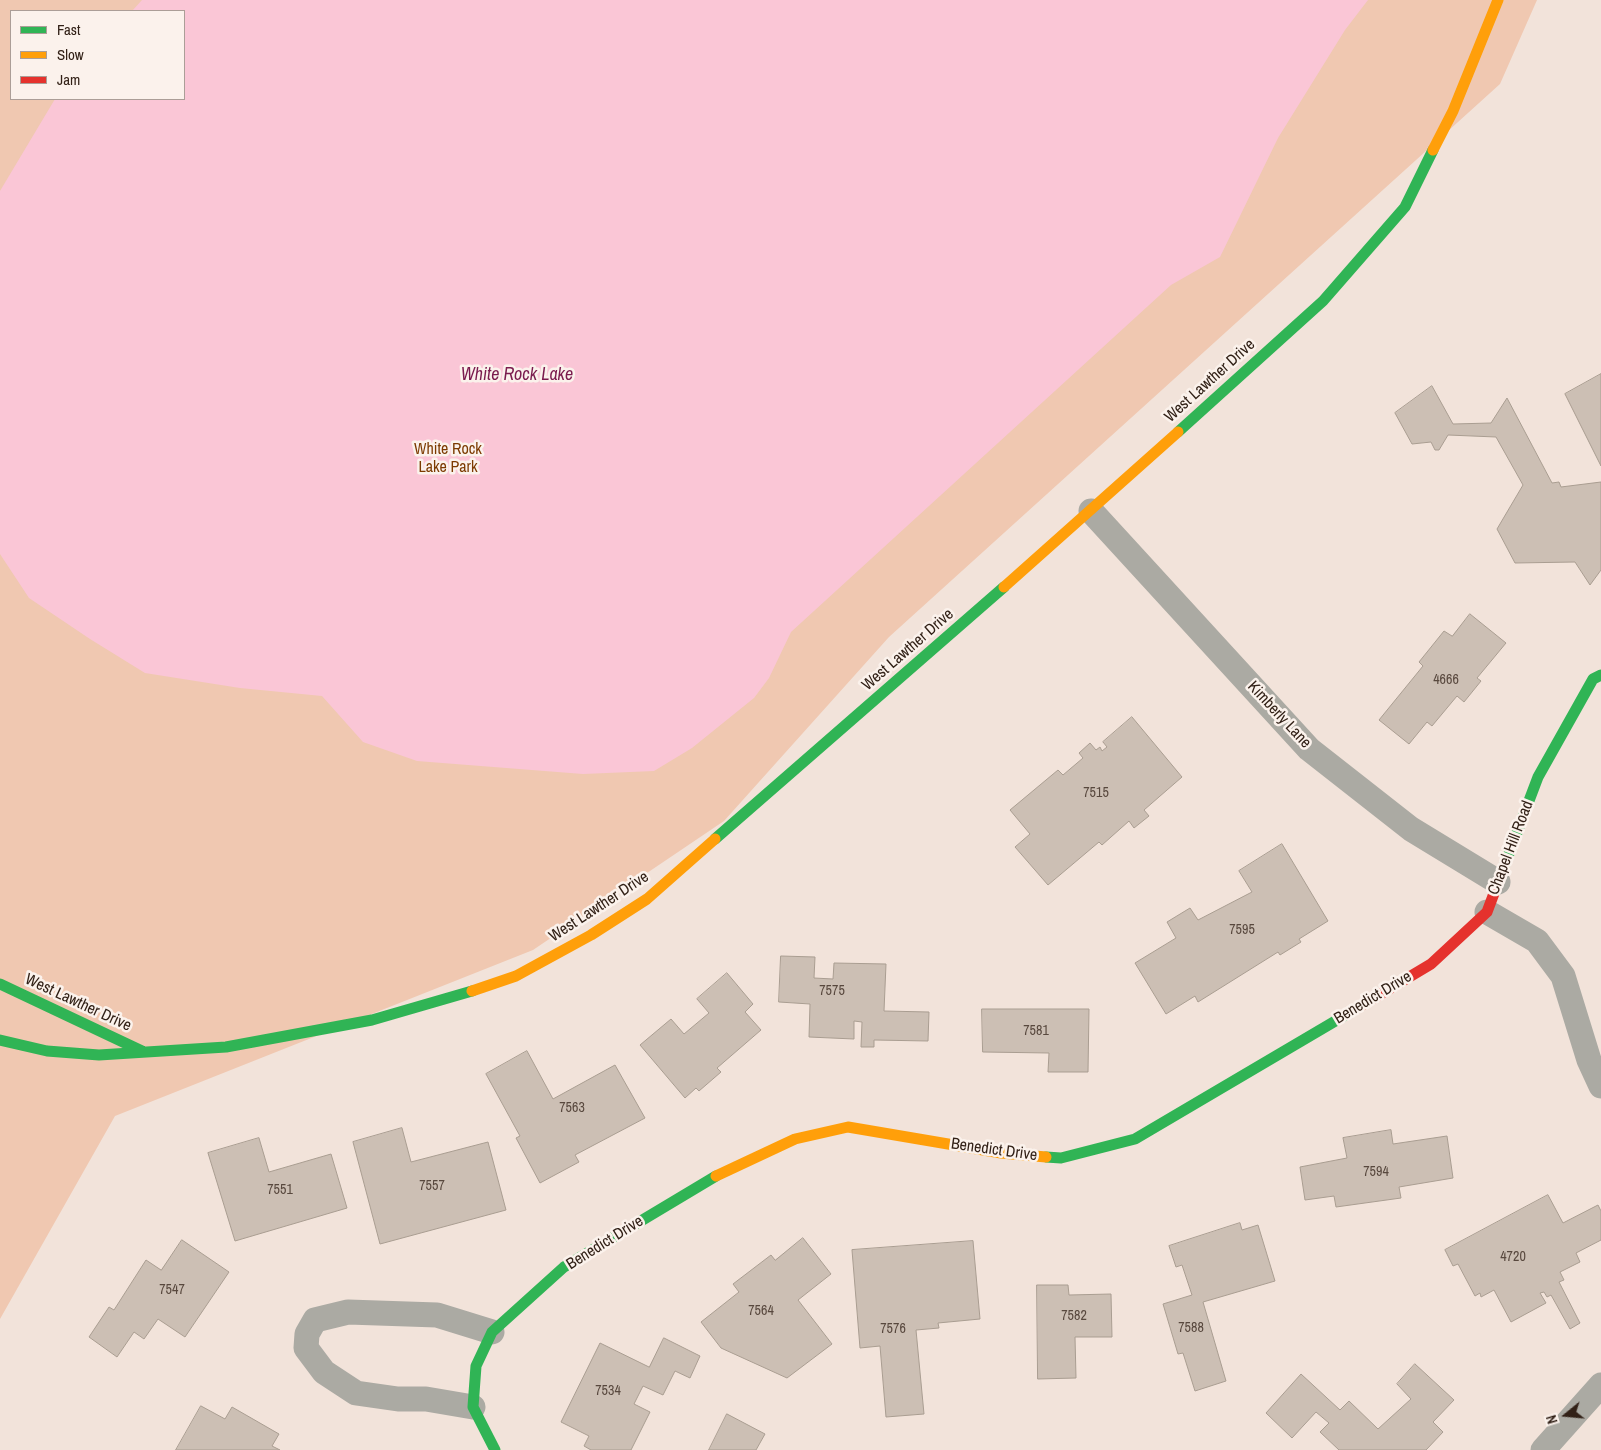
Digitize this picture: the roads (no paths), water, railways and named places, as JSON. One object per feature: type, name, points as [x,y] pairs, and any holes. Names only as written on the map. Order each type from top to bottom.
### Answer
[{"type":"street","name":"West Lawther Drive","points":[[0,1040],[47,1051],[99,1055],[226,1047],[372,1020],[516,976],[591,935],[647,899],[1091,511],[1323,301],[1405,207],[1453,111],[1498,0]]},
{"type":"street","name":"Kimberly Lane","points":[[1091,511],[1309,749],[1412,829],[1498,882]]},
{"type":"street","name":"Chapel Hill Road","points":[[1601,675],[1593,679],[1538,777],[1487,912],[1537,941],[1563,976],[1589,1060],[1601,1086]]},
{"type":"street","name":"Benedict Drive","points":[[473,1407],[476,1366],[492,1332],[564,1267],[720,1173],[795,1139],[848,1127],[1001,1153],[1060,1158],[1135,1139],[1431,964],[1487,912]]},
{"type":"street","name":"West Lawther Drive","points":[[0,984],[143,1052]]},
{"type":"street","points":[[492,1332],[437,1315],[348,1312],[316,1320],[307,1334],[306,1348],[324,1372],[356,1393],[398,1399],[426,1399],[473,1407],[494,1450]]},
{"type":"street","points":[[1543,1450],[1601,1385]]},
{"type":"water","name":"White Rock Lake","points":[[142,0],[1368,0],[1345,30],[1278,138],[1220,257],[1171,285],[791,632],[769,678],[754,698],[692,748],[654,771],[583,774],[417,761],[363,742],[322,696],[240,688],[145,673],[29,598],[0,554],[0,191],[54,100],[185,100],[185,10],[133,10]]},
{"type":"park label","name":"White Rock Lake Park","points":[[448,459]]}]
